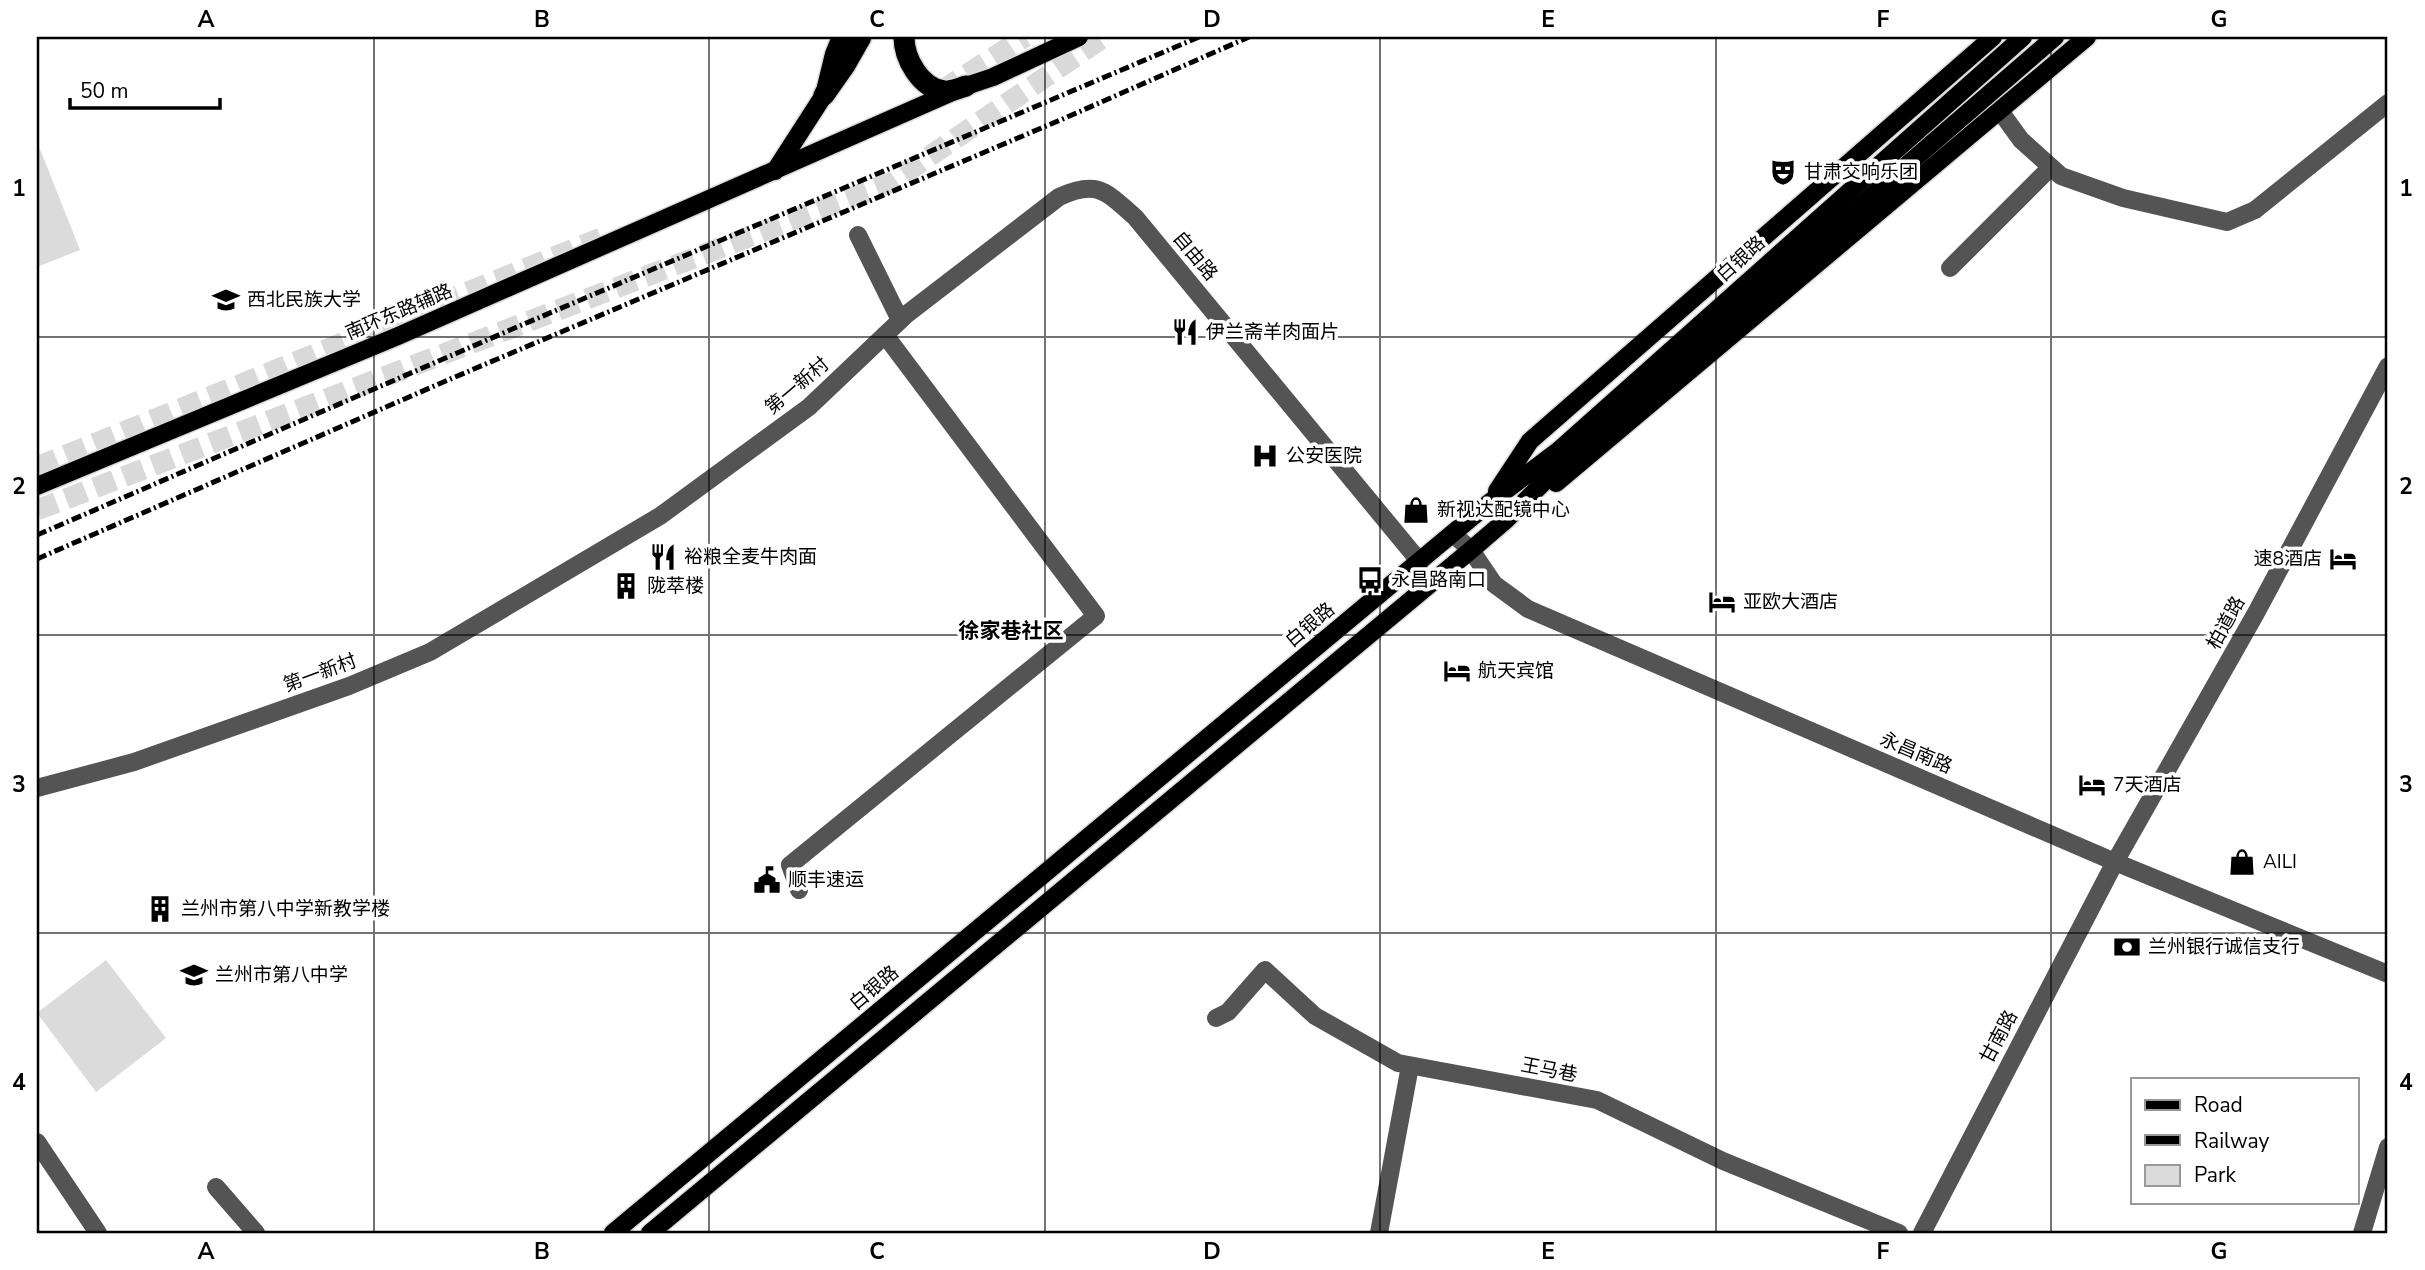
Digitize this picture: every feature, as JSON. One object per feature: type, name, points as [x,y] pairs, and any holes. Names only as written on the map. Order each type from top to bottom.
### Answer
[{"type":"highway","points":[[824,95],[861,37]]},
{"type":"highway","points":[[904,37],[904,49],[910,65],[928,84],[945,91],[966,86]]},
{"type":"main road","points":[[775,171],[824,95],[841,37]]},
{"type":"main road","name":"南环东路辅路","points":[[37,486],[398,336],[1079,37]]},
{"type":"main road","points":[[1489,503],[1530,441],[1993,37]]},
{"type":"main road","name":"白银路","points":[[650,1233],[1506,520],[1563,455],[2023,37]]},
{"type":"main road","name":"白银路","points":[[613,1233],[1489,503],[1563,455],[2055,37]]},
{"type":"main road","points":[[1506,520],[1568,474],[2087,37]]},
{"type":"street","points":[[2000,111],[2021,140],[2061,176],[2123,198],[2227,222],[2255,209],[2388,103]]},
{"type":"street","points":[[1950,268],[2051,167]]},
{"type":"street","name":"自由路","points":[[885,335],[900,320],[1059,197],[1076,190],[1107,191],[1135,217],[1420,562]]},
{"type":"street","points":[[858,235],[900,320]]},
{"type":"street","points":[[799,890],[790,865],[1096,616],[885,335]]},
{"type":"street","name":"第一新村","points":[[37,788],[134,762],[349,686],[430,652],[660,516],[809,407],[885,335]]},
{"type":"street","name":"柏道路","points":[[2115,862],[2256,613],[2388,366]]},
{"type":"street","name":"永昌南路","points":[[1453,534],[1471,550],[1494,583],[1528,609],[2115,862],[2388,974]]},
{"type":"street","name":"甘南路","points":[[1922,1233],[2115,862]]},
{"type":"street","name":"王马巷","points":[[1216,1018],[1228,1012],[1265,970],[1315,1016],[1398,1063],[1597,1100],[1723,1161],[1899,1233]]},
{"type":"street","points":[[1379,1233],[1410,1066]]},
{"type":"street","points":[[37,1142],[98,1233]]},
{"type":"street","points":[[2362,1233],[2388,1147]]},
{"type":"street","points":[[216,1187],[256,1233]]},
{"type":"green space","points":[[40,149],[80,250],[37,267],[37,150]]},
{"type":"green space","points":[[106,960],[166,1038],[96,1092],[37,1013]]},
{"type":"tunnel","points":[[941,91],[1025,37]]},
{"type":"tunnel","points":[[37,510],[892,182],[1104,37]]},
{"type":"tunnel","points":[[37,467],[601,238]]},
{"type":"railway","points":[[37,535],[524,324],[1199,37]]},
{"type":"railway","points":[[37,559],[1249,37]]},
{"type":"place","name":"甘肃交响乐团","points":[[1783,172]]},
{"type":"place","name":"西北民族大学","points":[[226,300]]},
{"type":"place","name":"伊兰斋羊肉面片","points":[[1185,332]]},
{"type":"place","name":"公安医院","points":[[1265,456]]},
{"type":"place","name":"新视达配镜中心","points":[[1416,510]]},
{"type":"place","name":"裕粮全麦牛肉面","points":[[663,557]]},
{"type":"place","name":"速8酒店","points":[[2343,559]]},
{"type":"place","name":"永昌路南口","points":[[1370,580]]},
{"type":"place","name":"陇萃楼","points":[[626,586]]},
{"type":"place","name":"亚欧大酒店","points":[[1722,602]]},
{"type":"place","name":"航天宾馆","points":[[1457,671]]},
{"type":"place","name":"7天酒店","points":[[2092,785]]},
{"type":"place","name":"AILI","points":[[2242,862]]},
{"type":"place","name":"顺丰速运","points":[[767,880]]},
{"type":"place","name":"兰州市第八中学新教学楼","points":[[160,909]]},
{"type":"place","name":"兰州银行诚信支行","points":[[2127,947]]},
{"type":"place","name":"兰州市第八中学","points":[[194,975]]},
{"type":"district","name":"徐家巷社区","points":[[1011,631]]}]
